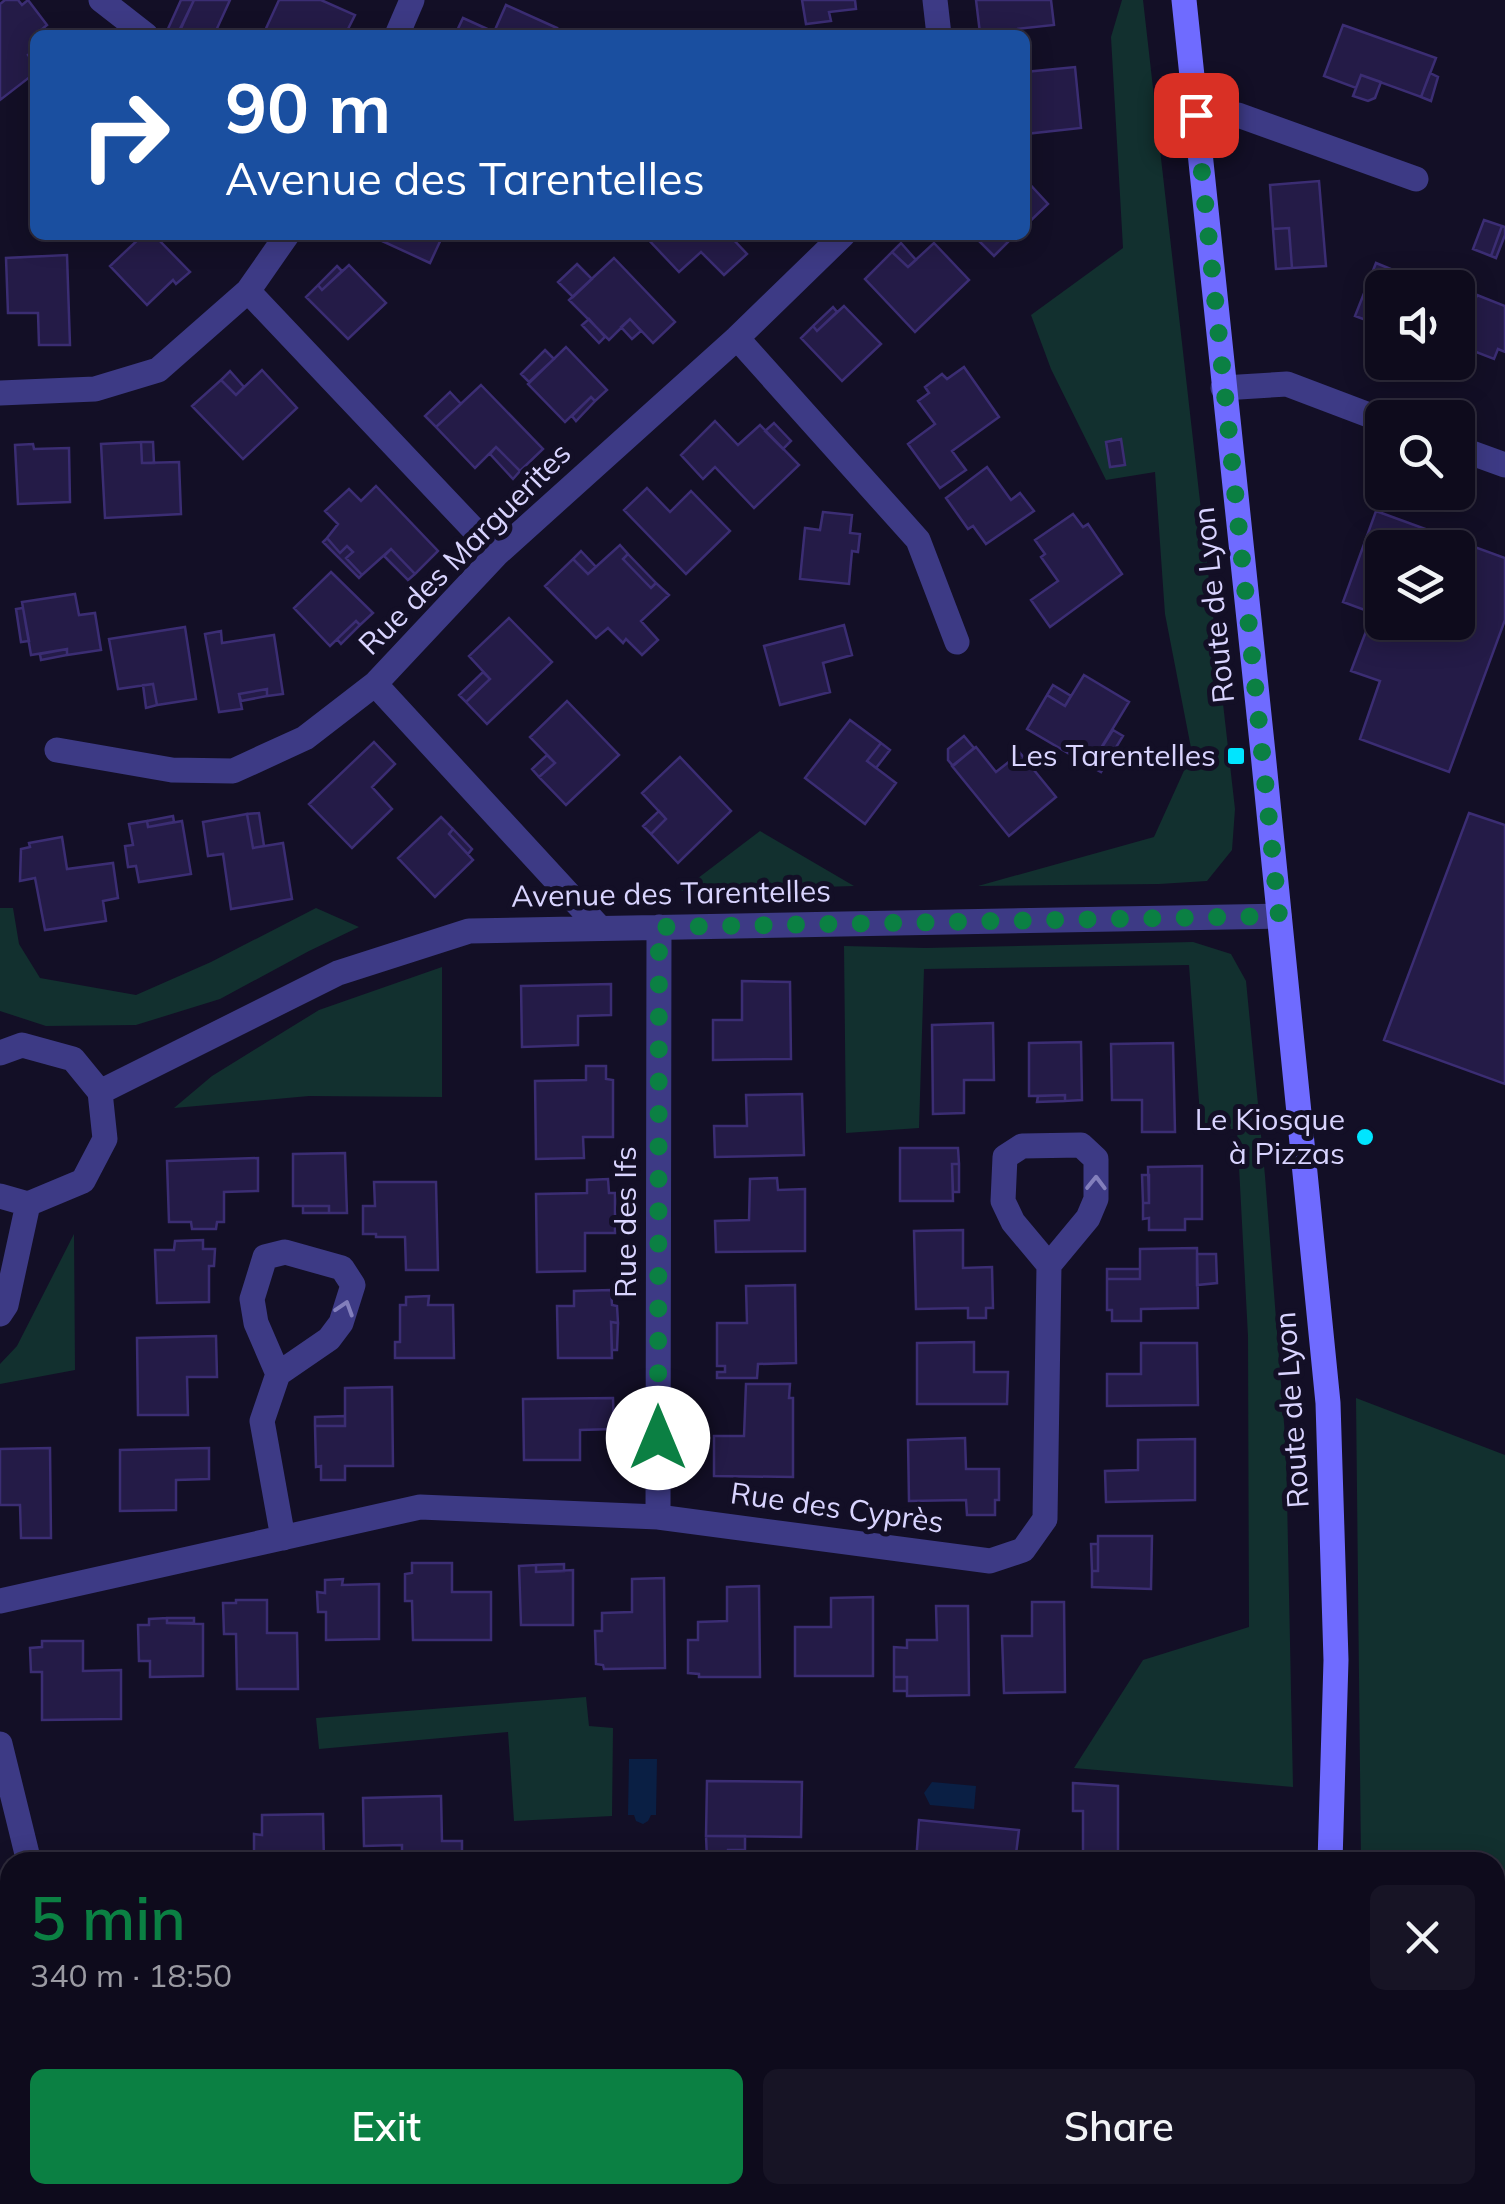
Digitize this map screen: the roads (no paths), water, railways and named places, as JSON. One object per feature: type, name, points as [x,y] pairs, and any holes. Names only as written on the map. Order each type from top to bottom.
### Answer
[{"type":"street","points":[[100,0],[139,30]]},
{"type":"street","points":[[398,30],[412,0]]},
{"type":"street","points":[[935,0],[938,30]]},
{"type":"street","name":"Route de Lyon","points":[[1184,0],[1328,1403],[1336,1660],[1330,1852]]},
{"type":"street","points":[[1196,115],[1238,115],[1416,179]]},
{"type":"street","points":[[0,392],[95,389],[158,370],[248,291],[284,240]]},
{"type":"street","name":"Rue des Marguerites","points":[[599,927],[375,684],[497,554],[737,338],[838,240]]},
{"type":"street","points":[[248,291],[497,554]]},
{"type":"street","points":[[737,338],[918,540],[957,642]]},
{"type":"street","points":[[1223,388],[1286,384],[1365,414]]},
{"type":"street","points":[[1475,454],[1505,465]]},
{"type":"street","points":[[58,750],[172,770],[232,771],[306,738],[375,684]]},
{"type":"street","name":"Avenue des Tarentelles","points":[[100,1092],[338,973],[468,930],[1279,916]]},
{"type":"street","name":"Rue des Ifs","points":[[658,1517],[659,927]]},
{"type":"street","points":[[0,1196],[28,1204],[82,1181],[105,1139],[100,1092],[73,1059],[7,1045]]},
{"type":"street","points":[[1081,1145],[1096,1159],[1096,1199],[1088,1218],[1049,1265],[1013,1222],[1003,1201],[1005,1157],[1022,1146],[1081,1145]]},
{"type":"street","points":[[0,1314],[6,1305],[28,1204]]},
{"type":"street","points":[[278,1374],[256,1323],[252,1299],[265,1258],[285,1252],[342,1268],[353,1285],[341,1323],[329,1339],[278,1374],[262,1421],[283,1538]]},
{"type":"street","name":"Rue des Cyprès","points":[[0,1601],[420,1507],[658,1517],[990,1561],[1023,1550],[1044,1520],[1049,1265]]},
{"type":"street","points":[[0,1744],[27,1852]]},
{"type":"water","points":[[629,1759],[657,1759],[656,1815],[643,1824],[634,1815],[628,1815]]},
{"type":"water","points":[[932,1782],[976,1786],[974,1809],[930,1805],[924,1793]]},
{"type":"place","name":"Les Tarentelles","points":[[1236,756]]},
{"type":"place","name":"Le Kiosque à Pizzas","points":[[1365,1137]]}]
